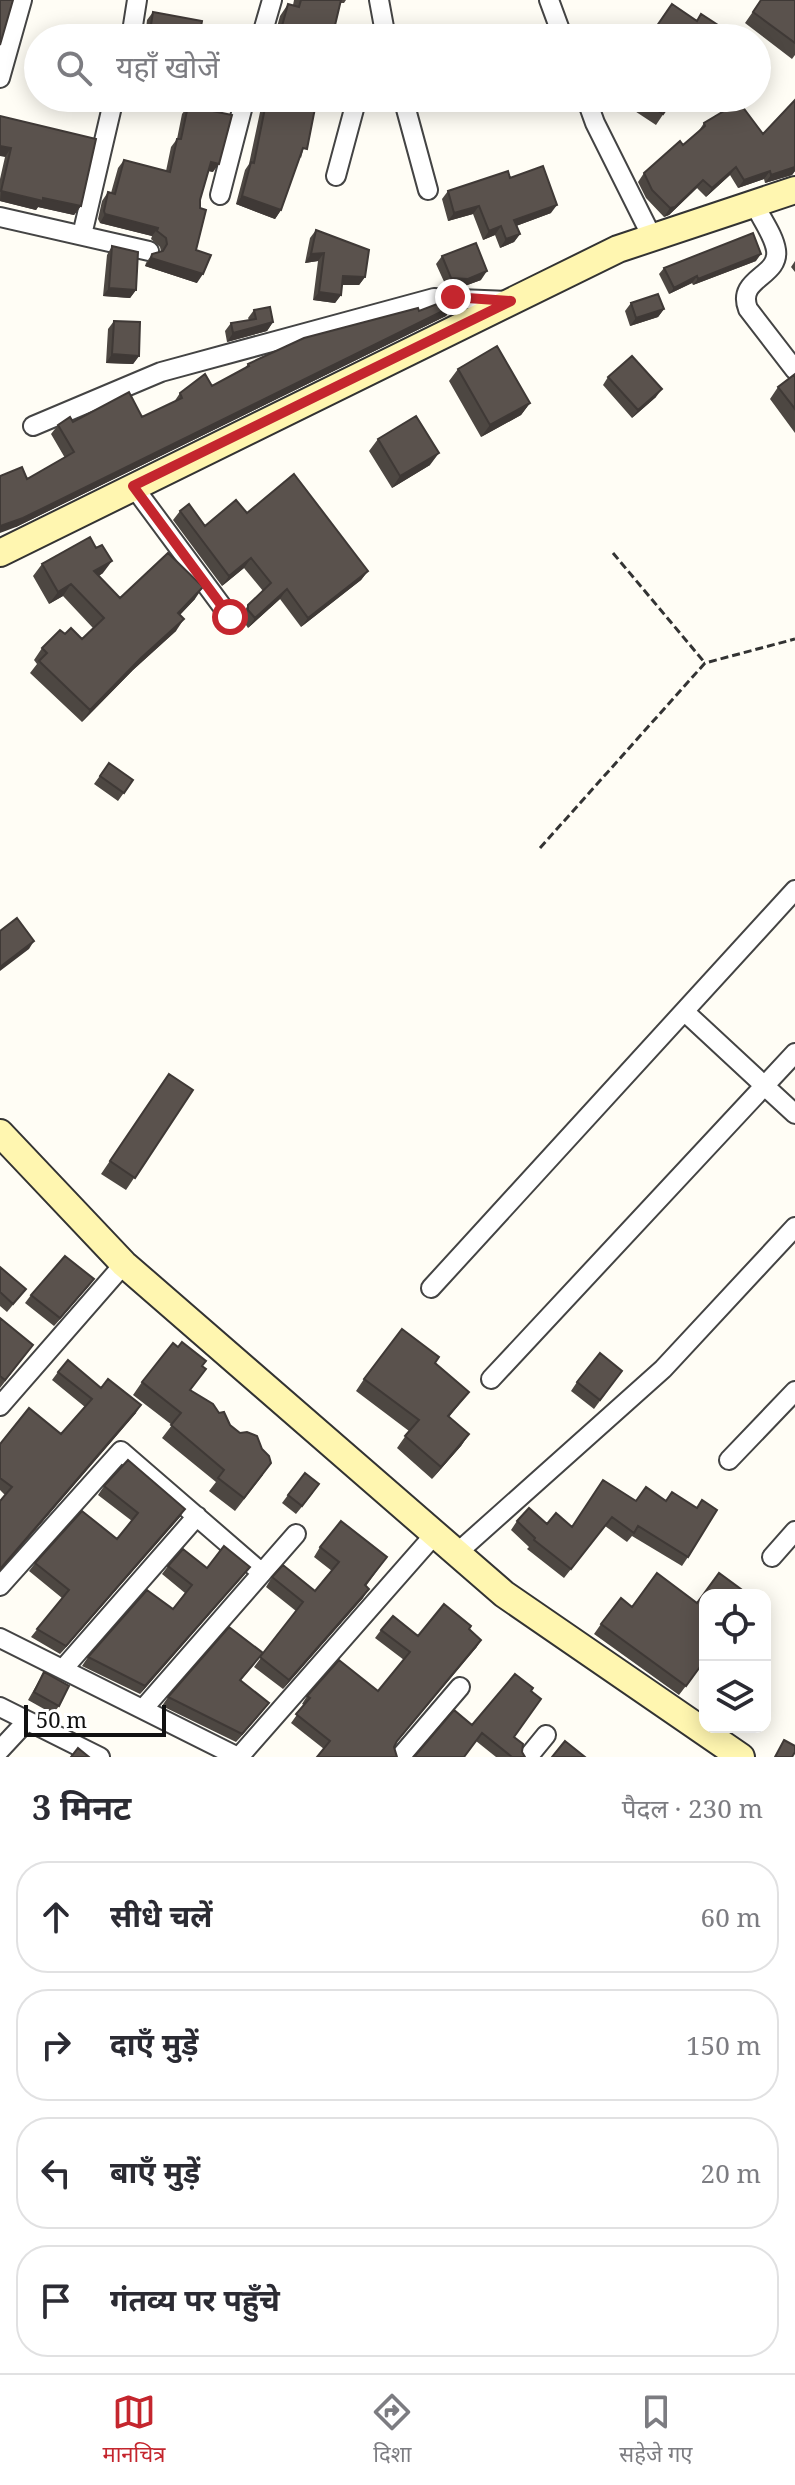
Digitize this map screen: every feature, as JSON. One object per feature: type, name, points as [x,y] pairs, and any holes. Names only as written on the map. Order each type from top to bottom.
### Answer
[{"type":"main road","points":[[0,553],[618,249],[795,190]]},
{"type":"main road","points":[[0,1133],[124,1264],[504,1594],[741,1757]]},
{"type":"street","points":[[0,78],[22,0]]},
{"type":"street","points":[[133,24],[137,0]]},
{"type":"street","points":[[265,24],[272,0]]},
{"type":"street","points":[[549,0],[558,24]]},
{"type":"street","points":[[82,235],[110,112]]},
{"type":"street","points":[[220,195],[241,112]]},
{"type":"street","points":[[336,176],[353,112]]},
{"type":"street","points":[[407,112],[428,190]]},
{"type":"street","points":[[591,112],[652,237]]},
{"type":"street","points":[[754,203],[777,248],[776,258],[746,292],[745,300],[748,309],[795,370]]},
{"type":"street","points":[[0,217],[149,251]]},
{"type":"street","points":[[33,426],[161,372],[434,298],[511,301]]},
{"type":"street","points":[[133,486],[230,617]]},
{"type":"street","points":[[431,1288],[795,890]]},
{"type":"street","points":[[685,1012],[795,1114]]},
{"type":"street","points":[[491,1379],[795,1053]]},
{"type":"street","points":[[457,1553],[663,1369],[795,1227]]},
{"type":"street","points":[[0,1406],[124,1264]]},
{"type":"street","points":[[729,1460],[795,1391]]},
{"type":"street","points":[[0,1586],[121,1451],[262,1573]]},
{"type":"street","points":[[63,1669],[197,1516]]},
{"type":"street","points":[[772,1557],[795,1531]]},
{"type":"street","points":[[143,1709],[296,1534]]},
{"type":"street","points":[[0,1638],[238,1757],[435,1534]]},
{"type":"street","points":[[400,1757],[460,1687]]},
{"type":"street","points":[[0,1707],[100,1757]]},
{"type":"street","points":[[0,1750],[26,1722]]},
{"type":"street","points":[[528,1757],[546,1735]]},
{"type":"path","points":[[613,553],[705,663]]},
{"type":"path","points":[[540,848],[705,663],[795,639]]},
{"type":"building","points":[[0,0],[13,0],[0,45]]},
{"type":"building","points":[[301,0],[341,0],[335,24],[283,24],[288,4],[299,7]]},
{"type":"building","points":[[761,0],[795,0],[795,43],[771,24],[753,12]]},
{"type":"building","points":[[672,4],[697,21],[701,14],[716,24],[658,24]]},
{"type":"building","points":[[153,12],[202,21],[201,24],[151,24]]},
{"type":"building","points":[[795,100],[795,167],[744,180],[736,167],[712,188],[703,180],[675,207],[670,208],[652,190],[644,173],[680,141],[683,145],[705,126],[704,123],[722,112],[746,112],[763,134]]},
{"type":"building","points":[[187,112],[232,115],[219,164],[211,162],[200,200],[200,208],[206,210],[196,250],[211,255],[203,274],[151,258],[152,254],[163,251],[167,244],[158,228],[105,214],[104,211],[108,192],[115,194],[124,160],[170,172],[177,139],[181,139]]},
{"type":"building","points":[[264,112],[314,112],[307,149],[303,148],[281,210],[242,196],[251,162],[254,163]]},
{"type":"building","points":[[0,116],[96,139],[81,206],[1,191],[11,148],[0,146]]},
{"type":"building","points":[[543,166],[557,205],[514,220],[520,234],[506,239],[501,226],[489,231],[479,206],[454,213],[448,191],[508,171],[510,178]]},
{"type":"building","points":[[316,230],[369,250],[365,277],[343,276],[341,295],[319,292],[324,253],[311,254]]},
{"type":"building","points":[[753,233],[761,254],[698,279],[697,276],[674,288],[664,268]]},
{"type":"building","points":[[476,243],[487,271],[468,279],[451,278],[442,256]]},
{"type":"building","points":[[112,246],[138,252],[136,290],[109,288]]},
{"type":"building","points":[[658,294],[664,309],[636,318],[631,303]]},
{"type":"building","points":[[451,301],[453,306],[23,518],[0,526],[0,476],[22,467],[27,479],[74,452],[58,425],[70,417],[73,422],[129,392],[142,417],[182,398],[180,393],[205,374],[212,386],[248,364],[304,338],[418,308],[419,311]]},
{"type":"building","points":[[270,307],[273,322],[233,333],[231,323],[256,319],[254,310]]},
{"type":"building","points":[[114,321],[140,322],[139,356],[112,354]]},
{"type":"building","points":[[497,346],[530,403],[490,425],[458,369]]},
{"type":"building","points":[[632,356],[662,389],[638,410],[608,377]]},
{"type":"building","points":[[795,374],[795,409],[778,387]]},
{"type":"building","points":[[416,416],[439,453],[400,476],[378,439]]},
{"type":"building","points":[[294,474],[368,571],[308,618],[287,589],[255,618],[248,605],[271,583],[251,558],[229,576],[180,511],[189,504],[205,526],[236,500],[247,513]]},
{"type":"building","points":[[90,537],[96,548],[102,545],[112,561],[94,571],[120,598],[168,553],[203,587],[178,613],[184,619],[90,710],[39,661],[47,653],[42,648],[60,630],[65,634],[71,628],[82,639],[104,618],[71,584],[58,592],[42,564]]},
{"type":"building","points":[[109,763],[133,780],[124,793],[100,776]]},
{"type":"building","points":[[17,918],[34,941],[0,967],[0,931]]},
{"type":"building","points":[[169,1074],[193,1090],[135,1178],[110,1161]]},
{"type":"building","points":[[65,1256],[94,1279],[60,1318],[31,1295]]},
{"type":"building","points":[[0,1267],[26,1289],[13,1304],[0,1292]]},
{"type":"building","points":[[0,1318],[33,1345],[5,1380],[0,1376]]},
{"type":"building","points":[[402,1329],[439,1357],[435,1363],[469,1392],[448,1416],[469,1434],[441,1467],[405,1436],[419,1420],[364,1379]]},
{"type":"building","points":[[182,1342],[206,1361],[202,1366],[206,1369],[190,1390],[213,1404],[219,1413],[224,1412],[230,1425],[240,1433],[257,1436],[262,1449],[269,1456],[271,1463],[244,1498],[218,1478],[224,1470],[171,1425],[181,1413],[142,1382],[173,1343],[178,1347]]},
{"type":"building","points":[[600,1353],[622,1371],[600,1400],[577,1382]]},
{"type":"building","points":[[68,1360],[101,1388],[108,1379],[141,1405],[0,1569],[0,1501],[12,1487],[0,1478],[0,1444],[29,1408],[61,1434],[92,1399],[58,1372]]},
{"type":"building","points":[[128,1460],[185,1509],[66,1646],[37,1629],[69,1590],[35,1563],[82,1511],[117,1539],[138,1513],[104,1486]]},
{"type":"building","points":[[305,1473],[319,1484],[302,1506],[288,1495]]},
{"type":"building","points":[[603,1480],[636,1501],[646,1487],[666,1501],[672,1492],[697,1508],[702,1500],[717,1510],[688,1557],[638,1526],[634,1533],[612,1517],[571,1569],[534,1540],[517,1521],[529,1508],[547,1524],[556,1513],[572,1527]]},
{"type":"building","points":[[341,1521],[387,1557],[365,1585],[369,1589],[289,1680],[260,1657],[303,1602],[272,1577],[283,1565],[315,1591],[339,1562],[320,1547]]},
{"type":"building","points":[[224,1546],[250,1567],[145,1686],[88,1657],[147,1590],[173,1609],[192,1585],[168,1566],[183,1549],[207,1568]]},
{"type":"building","points":[[657,1573],[697,1603],[699,1600],[699,1668],[686,1686],[601,1624],[621,1598],[632,1607]]},
{"type":"building","points":[[719,1573],[741,1589],[707,1589]]},
{"type":"building","points":[[444,1604],[471,1626],[469,1629],[481,1640],[397,1741],[394,1747],[397,1757],[317,1757],[330,1741],[296,1714],[310,1698],[307,1696],[339,1660],[378,1691],[410,1652],[381,1630],[393,1616],[418,1636]]},
{"type":"building","points":[[229,1627],[263,1653],[240,1680],[269,1703],[242,1734],[168,1697]]},
{"type":"building","points":[[44,1672],[69,1686],[59,1706],[34,1692]]},
{"type":"building","points":[[515,1674],[541,1699],[514,1737],[523,1744],[525,1757],[512,1757],[482,1733],[464,1757],[414,1757],[454,1710],[472,1725]]},
{"type":"building","points":[[784,1740],[795,1746],[795,1752],[792,1757],[775,1757]]},
{"type":"building","points":[[565,1741],[585,1757],[552,1757]]},
{"type":"building","points":[[78,1748],[89,1757],[71,1757]]},
{"type":"route","points":[[230,617],[133,486],[511,301],[453,297]]}]
